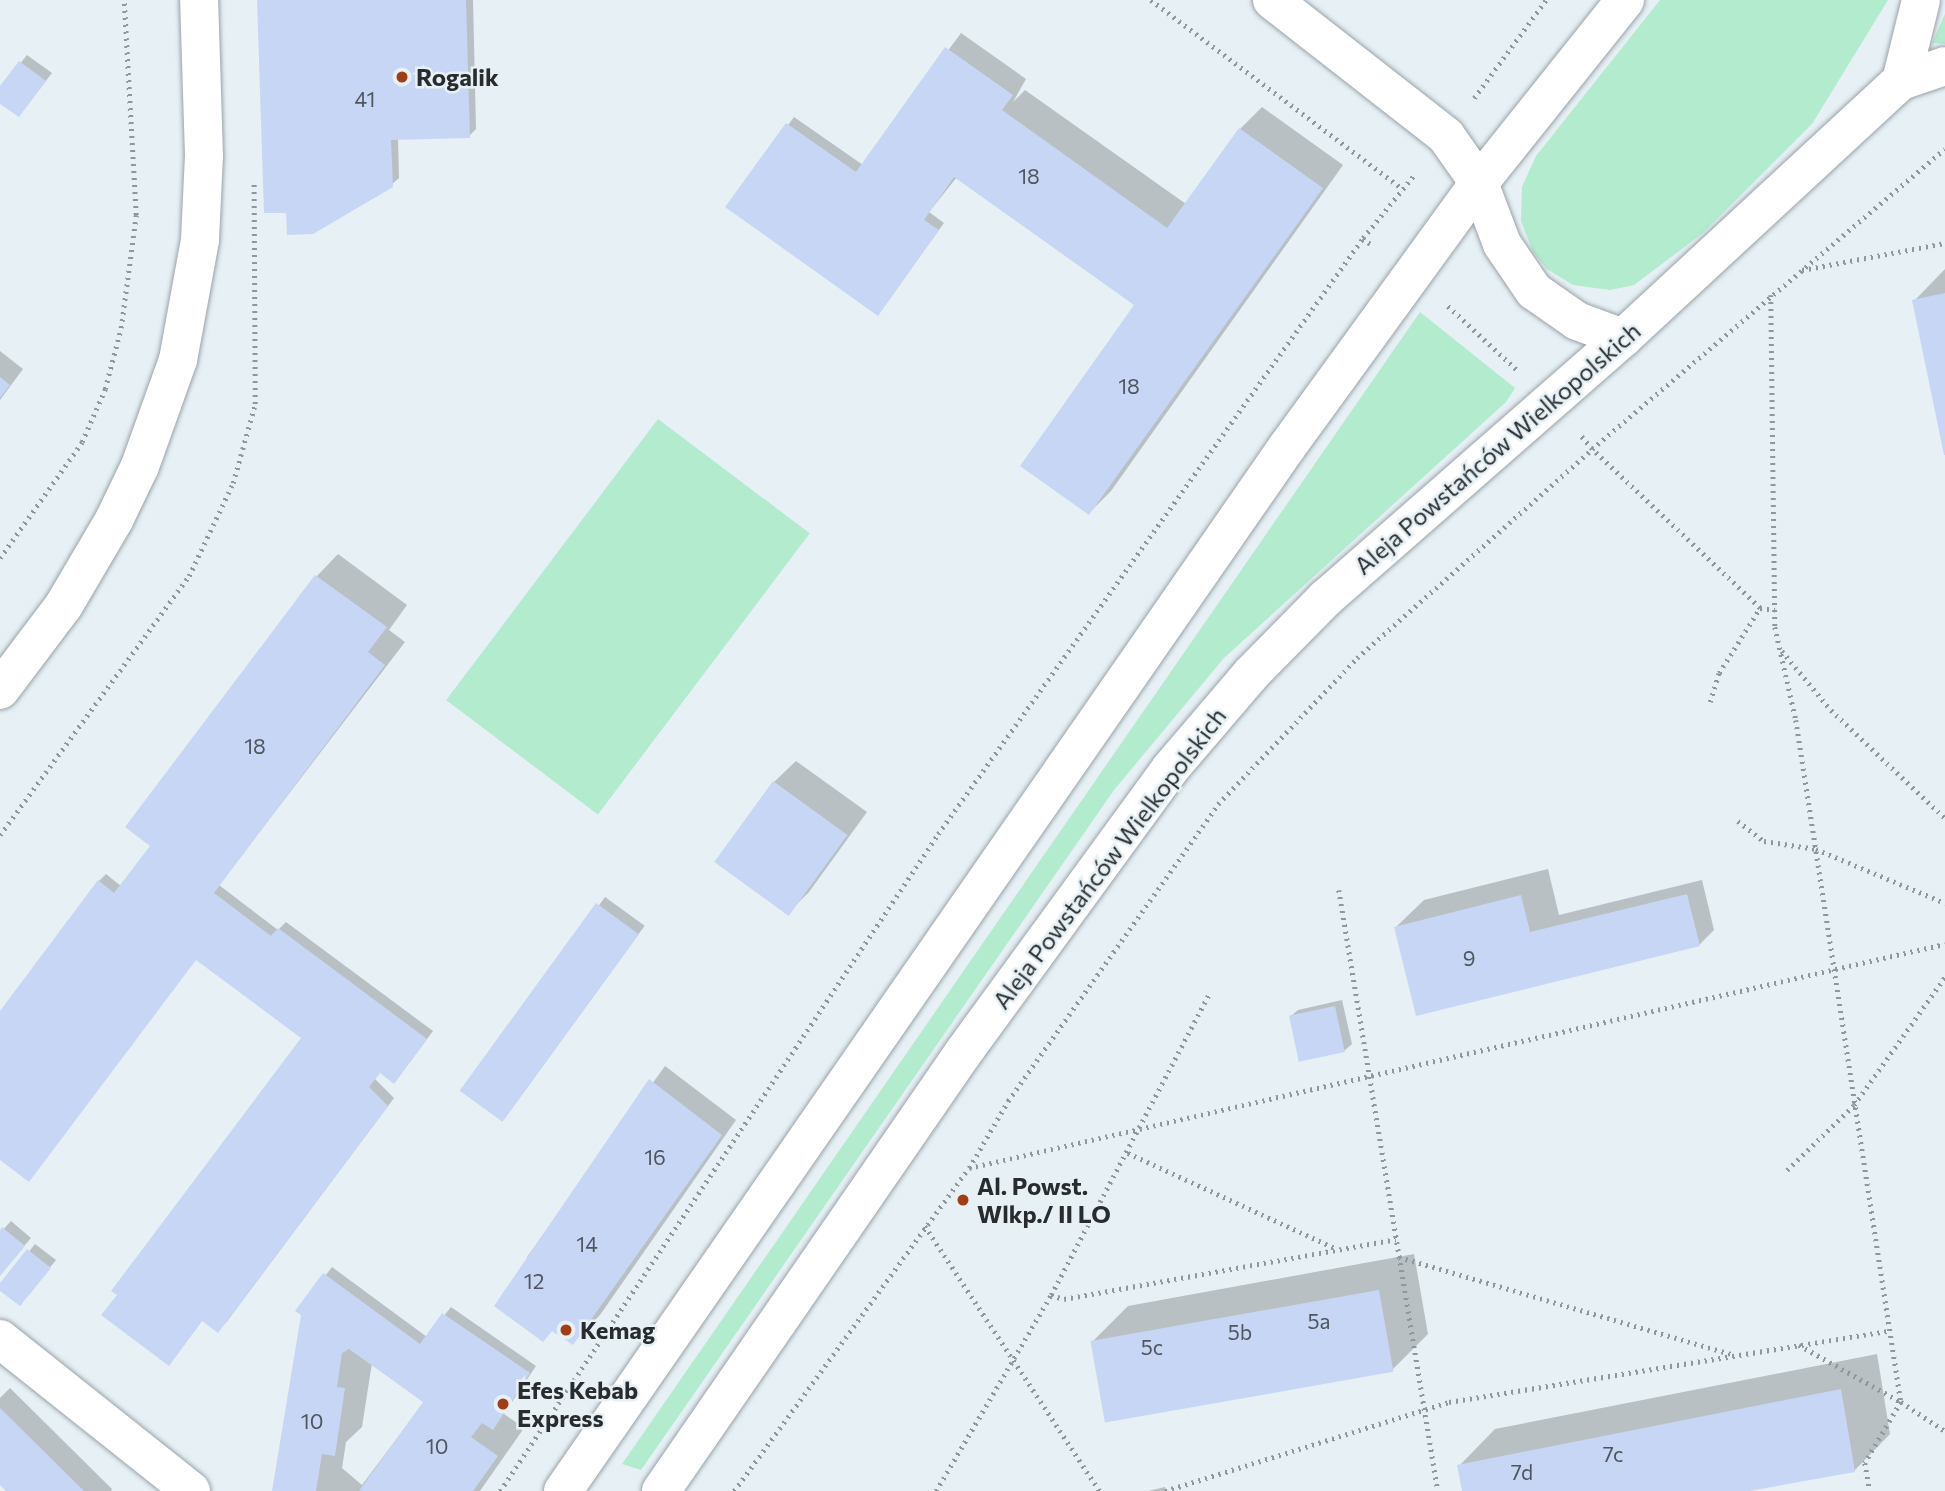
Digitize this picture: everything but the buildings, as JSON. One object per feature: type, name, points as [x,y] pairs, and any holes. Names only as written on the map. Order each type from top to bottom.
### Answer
[{"type":"main road","points":[[0,690],[64,605],[114,520],[140,466],[178,360],[200,240],[204,156],[199,0]]},
{"type":"main road","points":[[1272,0],[1446,136],[1479,183],[1502,244],[1534,291],[1577,321],[1623,338]]},
{"type":"main road","points":[[563,1491],[1287,447],[1479,183],[1625,0]]},
{"type":"main road","points":[[1900,81],[1921,0]]},
{"type":"main road","points":[[1900,81],[1945,66]]},
{"type":"main road","name":"Aleja Powstańców Wielkopolskich","points":[[661,1491],[963,1053],[1170,769],[1252,673],[1326,598],[1623,338],[1900,81]]},
{"type":"main road","points":[[0,1339],[191,1491]]},
{"type":"path","points":[[0,558],[82,442],[105,389],[121,328],[136,215],[124,0]]},
{"type":"path","points":[[1151,0],[1403,188]]},
{"type":"path","points":[[1775,610],[1760,608],[1592,449],[1945,149]]},
{"type":"path","points":[[1801,271],[1945,243]]},
{"type":"path","points":[[1771,295],[1775,610],[1816,849],[1900,1402],[1865,1463],[1870,1491]]},
{"type":"path","points":[[1710,702],[1719,673],[1760,608]]},
{"type":"path","points":[[1780,649],[1831,710],[1945,818]]},
{"type":"path","points":[[1738,821],[1764,841],[1816,849],[1945,903]]},
{"type":"path","points":[[1339,890],[1438,1491]]},
{"type":"path","points":[[969,1168],[1370,1079],[1945,944]]},
{"type":"path","points":[[1787,1170],[1854,1105],[1945,977]]},
{"type":"path","points":[[936,1491],[1051,1295],[1128,1153],[1210,992]]},
{"type":"path","points":[[1128,1153],[1338,1249]]},
{"type":"path","points":[[925,1226],[1100,1491]]},
{"type":"path","points":[[1051,1295],[1064,1299],[1396,1239]]},
{"type":"path","points":[[1399,1257],[1735,1356]]},
{"type":"path","points":[[1165,1491],[1449,1402],[1888,1331]]},
{"type":"path","points":[[1799,1345],[1900,1402],[1945,1431]]},
{"type":"green space","points":[[1660,0],[1888,0],[1812,124],[1703,233],[1634,285],[1610,290],[1573,285],[1547,269],[1533,252],[1521,221],[1522,187],[1536,156]]},
{"type":"green space","points":[[1945,14],[1945,44],[1932,43]]},
{"type":"green space","points":[[1420,312],[1515,388],[1506,402],[1224,658],[1114,790],[641,1470],[622,1464]]},
{"type":"green space","points":[[658,419],[810,533],[598,814],[446,700]]},
{"type":"place","name":"Rogalik","points":[[402,77]]},
{"type":"place","name":"Al. Powst. Wlkp./ II LO","points":[[963,1200]]},
{"type":"place","name":"Kemag","points":[[566,1330]]},
{"type":"place","name":"Efes Kebab Express","points":[[503,1404]]}]
